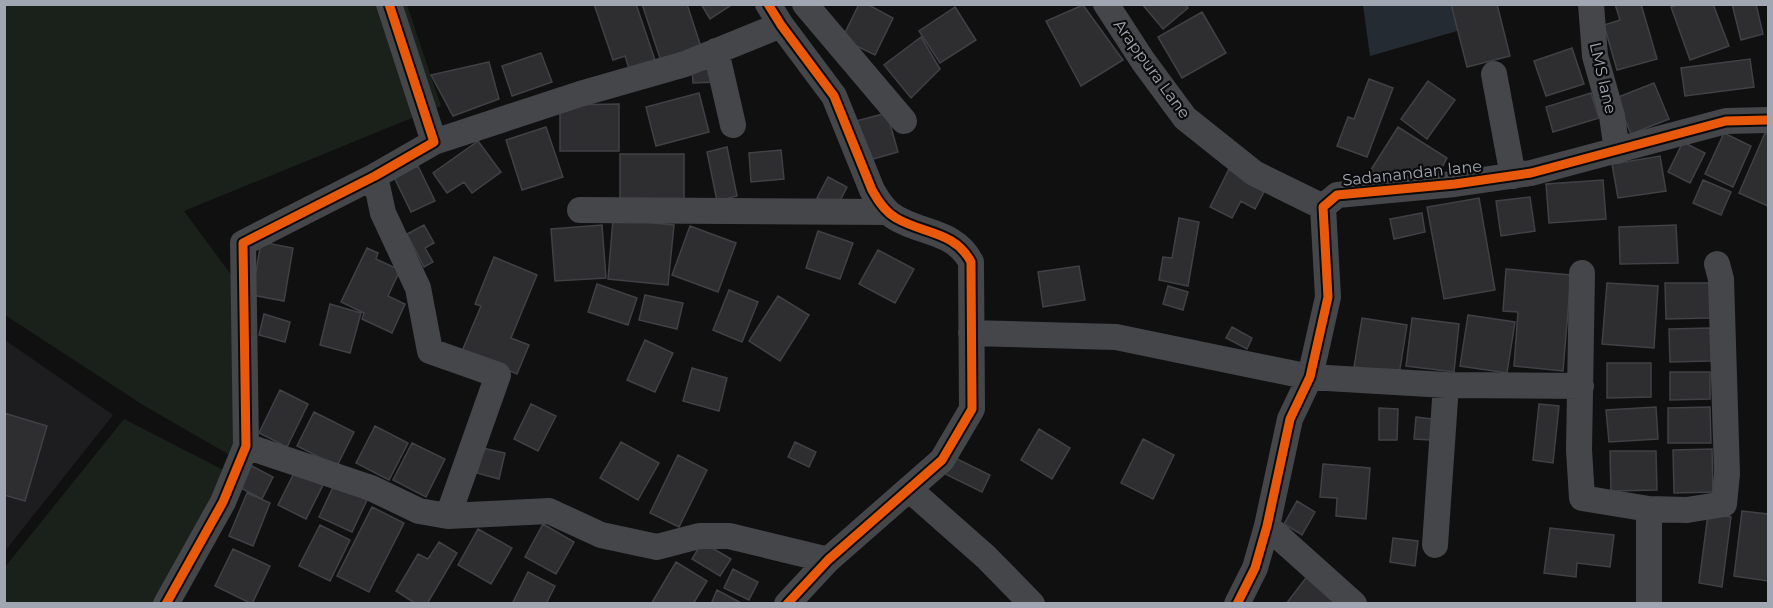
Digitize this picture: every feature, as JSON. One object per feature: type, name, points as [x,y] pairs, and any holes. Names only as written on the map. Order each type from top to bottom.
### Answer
[{"type":"street","points":[[388,4],[434,142]]},
{"type":"street","points":[[805,4],[904,121]]},
{"type":"street","name":"Arappura Lane","points":[[1106,4],[1143,61],[1185,118],[1254,173],[1323,207]]},
{"type":"street","name":"LMS lane","points":[[1591,4],[1595,56],[1612,116],[1617,151]]},
{"type":"street","points":[[166,603],[223,502],[246,446],[243,243],[375,176],[434,142],[580,94],[685,64],[716,51],[774,15],[834,96],[872,190],[888,212],[904,222],[951,239],[967,253],[971,262],[972,409],[942,460],[828,560],[787,603]]},
{"type":"street","points":[[716,51],[733,125]]},
{"type":"street","points":[[1494,74],[1513,176]]},
{"type":"street","name":"Sadanandan lane","points":[[1323,207],[1337,195],[1455,184],[1531,173],[1726,121],[1768,120]]},
{"type":"street","points":[[375,176],[382,213],[418,288],[430,351],[498,375],[448,516]]},
{"type":"street","points":[[1237,603],[1255,568],[1267,526],[1290,419],[1310,377],[1328,297],[1323,207]]},
{"type":"street","points":[[580,210],[888,212]]},
{"type":"street","points":[[1582,273],[1579,450],[1582,498],[1649,509],[1687,510],[1725,504],[1728,474],[1721,279],[1717,264]]},
{"type":"street","points":[[971,333],[1116,337],[1310,377],[1446,385],[1581,386]]},
{"type":"street","points":[[1434,545],[1446,385]]},
{"type":"street","points":[[246,446],[371,488],[419,511],[448,516],[549,511],[601,535],[657,547],[699,536],[729,536],[828,560]]},
{"type":"street","points":[[909,489],[986,557],[1032,603]]},
{"type":"street","points":[[1648,603],[1649,509]]},
{"type":"street","points":[[1267,526],[1354,603]]},
{"type":"shaded area","points":[[4,5],[407,5],[441,106],[184,211],[243,291],[235,458],[143,405],[5,315]]},
{"type":"shaded area","points":[[1363,5],[1456,5],[1464,29],[1370,56]]},
{"type":"shaded area","points":[[5,340],[113,415],[5,551]]},
{"type":"shaded area","points":[[124,419],[235,476],[176,603],[5,604],[5,567]]},
{"type":"building","points":[[594,4],[636,4],[657,66],[631,75],[625,56],[613,60]]},
{"type":"building","points":[[642,4],[687,4],[701,47],[661,61]]},
{"type":"building","points":[[701,4],[733,4],[710,19]]},
{"type":"building","points":[[859,4],[867,4],[893,18],[875,55],[842,39]]},
{"type":"building","points":[[1142,4],[1185,4],[1188,8],[1163,29]]},
{"type":"building","points":[[1451,4],[1497,4],[1510,56],[1467,67]]},
{"type":"building","points":[[1615,4],[1641,4],[1657,59],[1617,70],[1604,25],[1620,20]]},
{"type":"building","points":[[1679,4],[1713,4],[1729,46],[1690,60],[1671,7]]},
{"type":"building","points":[[1732,4],[1756,4],[1763,34],[1741,40]]},
{"type":"building","points":[[1083,5],[1123,60],[1081,86],[1046,21]]},
{"type":"building","points":[[955,7],[976,40],[940,63],[919,31]]},
{"type":"building","points":[[1202,12],[1226,53],[1182,78],[1158,37]]},
{"type":"building","points":[[921,37],[940,69],[911,98],[884,65]]},
{"type":"building","points":[[1572,48],[1584,84],[1546,96],[1534,61]]},
{"type":"building","points":[[541,53],[552,82],[512,96],[502,66]]},
{"type":"building","points":[[1750,59],[1754,87],[1685,96],[1681,68]]},
{"type":"building","points":[[489,62],[499,99],[453,116],[431,75]]},
{"type":"building","points":[[714,68],[715,82],[693,83],[692,70]]},
{"type":"building","points":[[1369,79],[1393,88],[1367,157],[1337,146],[1348,117],[1354,119]]},
{"type":"building","points":[[1428,81],[1455,100],[1427,139],[1401,119]]},
{"type":"building","points":[[1654,83],[1669,119],[1631,134],[1616,98]]},
{"type":"building","points":[[699,93],[709,132],[656,146],[646,107]]},
{"type":"building","points":[[1591,93],[1599,118],[1553,132],[1546,107]]},
{"type":"building","points":[[619,104],[619,151],[560,151],[560,105]]},
{"type":"building","points":[[887,113],[898,152],[866,161],[856,121]]},
{"type":"building","points":[[546,127],[563,177],[522,190],[506,140]]},
{"type":"building","points":[[1398,127],[1447,158],[1440,171],[1367,176]]},
{"type":"building","points":[[1724,133],[1751,146],[1733,187],[1705,174]]},
{"type":"building","points":[[1765,133],[1768,135],[1768,206],[1739,193]]},
{"type":"building","points":[[478,141],[501,172],[472,193],[464,182],[447,193],[433,173]]},
{"type":"building","points":[[1683,142],[1705,153],[1690,183],[1668,172]]},
{"type":"building","points":[[727,147],[737,196],[717,201],[707,152]]},
{"type":"building","points":[[781,150],[784,179],[751,182],[749,153]]},
{"type":"building","points":[[620,154],[684,154],[684,201],[620,200]]},
{"type":"building","points":[[1660,156],[1666,191],[1618,198],[1612,164]]},
{"type":"building","points":[[418,166],[435,201],[411,212],[394,177]]},
{"type":"building","points":[[1229,169],[1266,188],[1255,209],[1241,201],[1232,218],[1210,207]]},
{"type":"building","points":[[828,177],[847,187],[837,207],[817,198]]},
{"type":"building","points":[[1603,180],[1606,219],[1549,223],[1546,184]]},
{"type":"building","points":[[1703,180],[1731,192],[1721,215],[1693,203]]},
{"type":"building","points":[[1530,197],[1535,231],[1501,236],[1496,201]]},
{"type":"building","points":[[1479,198],[1495,290],[1444,299],[1427,207]]},
{"type":"building","points":[[1422,213],[1425,232],[1394,239],[1390,219]]},
{"type":"building","points":[[1179,218],[1199,222],[1188,286],[1159,280],[1163,257],[1172,258]]},
{"type":"building","points":[[613,219],[674,225],[668,285],[608,279]]},
{"type":"building","points":[[424,225],[434,243],[425,248],[433,262],[424,267],[407,234]]},
{"type":"building","points":[[602,225],[606,278],[555,281],[551,229]]},
{"type":"building","points":[[1676,225],[1678,263],[1620,264],[1619,227]]},
{"type":"building","points":[[690,226],[736,243],[718,292],[672,275]]},
{"type":"building","points":[[818,231],[853,243],[840,279],[806,268]]},
{"type":"building","points":[[261,242],[293,248],[284,301],[252,295]]},
{"type":"building","points":[[367,248],[378,253],[376,259],[400,270],[388,296],[405,304],[392,333],[362,319],[364,313],[341,302]]},
{"type":"building","points":[[878,250],[914,269],[895,303],[859,284]]},
{"type":"building","points":[[494,257],[537,275],[511,338],[529,345],[517,374],[462,351],[481,306],[475,304]]},
{"type":"building","points":[[1079,266],[1085,300],[1043,307],[1038,272]]},
{"type":"building","points":[[1506,269],[1571,275],[1563,371],[1514,366],[1518,312],[1503,311]]},
{"type":"building","points":[[1607,283],[1658,286],[1654,348],[1602,344]]},
{"type":"building","points":[[1665,283],[1710,283],[1711,318],[1666,319]]},
{"type":"building","points":[[597,284],[637,298],[628,325],[588,312]]},
{"type":"building","points":[[1168,286],[1188,292],[1183,310],[1163,304]]},
{"type":"building","points":[[729,290],[758,302],[742,342],[713,330]]},
{"type":"building","points":[[645,295],[683,303],[677,329],[639,320]]},
{"type":"building","points":[[778,296],[809,315],[780,361],[749,341]]},
{"type":"building","points":[[330,304],[361,313],[350,353],[320,345]]},
{"type":"building","points":[[264,314],[290,322],[285,342],[259,335]]},
{"type":"building","points":[[1468,315],[1515,322],[1507,373],[1460,366]]},
{"type":"building","points":[[1362,318],[1407,325],[1399,375],[1354,367]]},
{"type":"building","points":[[1412,318],[1459,324],[1454,372],[1406,366]]},
{"type":"building","points":[[1232,327],[1252,338],[1247,349],[1226,338]]},
{"type":"building","points":[[1710,328],[1711,361],[1670,362],[1669,329]]},
{"type":"building","points":[[645,340],[673,353],[655,392],[627,380]]},
{"type":"building","points":[[1607,363],[1651,363],[1651,397],[1607,398]]},
{"type":"building","points":[[692,368],[727,378],[719,411],[683,401]]},
{"type":"building","points":[[1670,372],[1710,372],[1710,399],[1670,400]]},
{"type":"building","points":[[280,390],[308,404],[287,447],[259,433]]},
{"type":"building","points":[[531,404],[556,416],[538,451],[514,439]]},
{"type":"building","points":[[1539,404],[1559,406],[1553,463],[1533,460]]},
{"type":"building","points":[[1656,407],[1658,439],[1609,442],[1606,410]]},
{"type":"building","points":[[1710,407],[1711,443],[1668,443],[1668,408]]},
{"type":"building","points":[[1379,408],[1398,409],[1397,440],[1379,440]]},
{"type":"building","points":[[314,412],[354,432],[337,466],[297,446]]},
{"type":"building","points":[[4,413],[47,426],[25,501],[4,495]]},
{"type":"building","points":[[1416,417],[1432,419],[1430,440],[1414,439]]},
{"type":"building","points":[[375,426],[408,443],[389,480],[356,463]]},
{"type":"building","points":[[1039,429],[1070,448],[1052,479],[1021,460]]},
{"type":"building","points":[[1143,439],[1174,455],[1153,499],[1121,483]]},
{"type":"building","points":[[621,442],[659,463],[638,500],[600,478]]},
{"type":"building","points":[[795,442],[816,452],[809,467],[788,457]]},
{"type":"building","points":[[412,443],[445,459],[426,497],[393,480]]},
{"type":"building","points":[[483,448],[505,453],[499,479],[477,473]]},
{"type":"building","points":[[1712,449],[1713,492],[1674,493],[1673,450]]},
{"type":"building","points":[[1610,451],[1656,451],[1657,490],[1611,491]]},
{"type":"building","points":[[678,455],[707,470],[679,527],[650,513]]},
{"type":"building","points":[[951,456],[990,475],[982,492],[943,473]]},
{"type":"building","points":[[246,463],[273,477],[262,499],[235,485]]},
{"type":"building","points":[[1323,464],[1370,468],[1366,519],[1336,516],[1337,498],[1320,497]]},
{"type":"building","points":[[296,469],[324,483],[306,519],[278,505]]},
{"type":"building","points":[[334,485],[367,500],[352,532],[319,517]]},
{"type":"building","points":[[247,493],[270,503],[253,546],[229,536]]},
{"type":"building","points":[[1297,501],[1315,512],[1302,535],[1284,524]]},
{"type":"building","points":[[372,507],[404,523],[369,592],[337,576]]},
{"type":"building","points":[[1742,511],[1768,514],[1768,581],[1734,576]]},
{"type":"building","points":[[1708,514],[1731,517],[1722,587],[1699,583]]},
{"type":"building","points":[[543,524],[574,542],[556,574],[525,557]]},
{"type":"building","points":[[320,525],[350,540],[330,581],[299,566]]},
{"type":"building","points":[[1550,528],[1614,535],[1610,567],[1577,563],[1576,577],[1544,573]]},
{"type":"building","points":[[478,529],[512,548],[491,584],[458,565]]},
{"type":"building","points":[[1393,538],[1418,541],[1415,566],[1390,562]]},
{"type":"building","points":[[439,542],[457,553],[427,604],[416,604],[396,591],[418,554],[428,559]]},
{"type":"building","points":[[702,542],[731,559],[720,576],[692,559]]},
{"type":"building","points":[[233,549],[270,566],[252,604],[215,586]]},
{"type":"building","points":[[676,562],[707,581],[693,604],[651,604]]},
{"type":"building","points":[[733,569],[758,582],[749,600],[724,588]]},
{"type":"building","points":[[1312,570],[1341,604],[1286,604]]},
{"type":"building","points":[[528,572],[555,586],[546,604],[512,604]]},
{"type":"building","points":[[717,590],[743,604],[711,604]]},
{"type":"cycle path","points":[[166,604],[223,502],[246,446],[243,243],[375,176],[434,142],[389,4]]},
{"type":"cycle path","points":[[768,4],[834,96],[872,190],[882,206],[896,218],[938,234],[956,244],[971,262],[972,409],[942,460],[828,560],[787,604]]},
{"type":"cycle path","points":[[1237,604],[1255,568],[1267,526],[1290,419],[1310,377],[1328,297],[1323,207],[1337,195],[1455,184],[1531,173],[1726,121],[1768,120]]}]
